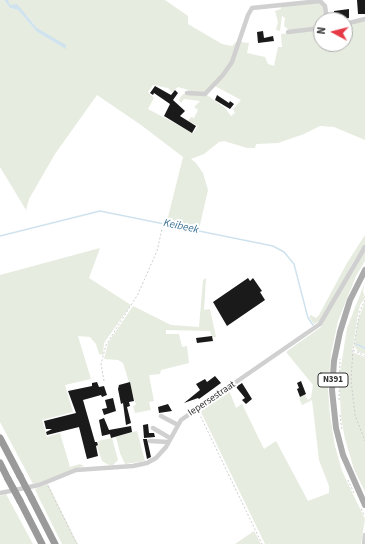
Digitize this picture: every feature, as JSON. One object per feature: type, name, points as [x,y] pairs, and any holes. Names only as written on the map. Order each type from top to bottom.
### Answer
[{"type":"highway","points":[[0,438],[55,544]]},
{"type":"highway","points":[[0,463],[42,544]]},
{"type":"main road","name":"N391","points":[[365,270],[344,316],[336,348],[333,376],[333,404],[336,428],[343,455],[357,495],[365,505]]},
{"type":"street","points":[[187,93],[204,94],[223,75],[232,62],[248,15],[252,8],[320,1],[325,6],[326,12]]},
{"type":"street","points":[[353,22],[365,19]]},
{"type":"street","points":[[288,32],[313,29]]},
{"type":"street","name":"Iepersestraat","points":[[0,493],[48,482],[82,469],[122,467],[147,462],[159,455],[178,424],[186,416],[198,410],[320,324],[365,247]]},
{"type":"street","points":[[161,416],[178,424]]},
{"type":"street","points":[[153,428],[169,440]]},
{"type":"street","points":[[150,441],[169,440]]},
{"type":"street","points":[[364,544],[365,534]]},
{"type":"path","points":[[104,381],[101,364],[106,345],[138,294],[157,251],[164,220]]},
{"type":"path","points":[[365,300],[360,311],[352,350],[351,380],[355,415],[365,441]]},
{"type":"path","points":[[352,350],[365,356]]},
{"type":"path","points":[[339,403],[341,356]]},
{"type":"path","points":[[198,410],[262,544]]},
{"type":"path","points":[[340,410],[342,430]]},
{"type":"path","points":[[348,480],[357,495]]},
{"type":"path","points":[[48,482],[48,488],[77,544]]},
{"type":"shaded area","points":[[0,0],[4,0],[10,8],[18,10],[37,32],[65,48],[65,45],[49,37],[37,28],[28,17],[12,5],[9,5],[8,0],[165,0],[188,16],[188,24],[222,44],[232,46],[238,40],[231,63],[204,96],[207,95],[225,108],[231,116],[235,113],[233,109],[241,100],[215,86],[236,56],[241,42],[249,43],[247,53],[265,57],[268,64],[274,66],[278,47],[282,47],[281,34],[313,31],[313,52],[353,52],[353,24],[365,20],[365,140],[334,127],[320,126],[304,134],[278,143],[256,144],[255,148],[247,148],[224,141],[219,142],[204,154],[191,159],[203,173],[208,190],[199,229],[167,221],[183,157],[141,125],[97,95],[55,154],[29,199],[26,210],[0,167]],"holes":[[[153,85],[168,88],[172,92],[178,87],[189,90],[181,96],[179,100],[181,103],[184,99],[200,101],[194,107],[198,110],[194,118],[191,117],[188,121],[198,126],[193,133],[148,109],[154,98],[148,92]]]},
{"type":"shaded area","points":[[319,2],[324,6],[325,12],[313,12],[313,28],[289,30],[284,26],[285,18],[282,16],[280,31],[276,30],[278,22],[275,11],[281,9],[281,6]]},
{"type":"shaded area","points":[[365,235],[365,244],[352,264],[328,310],[320,321],[314,324],[309,317],[311,315],[316,318],[319,315],[347,263]]},
{"type":"shaded area","points":[[100,248],[89,278],[131,305],[104,343],[103,355],[99,354],[96,344],[90,337],[78,336],[91,379],[65,385],[73,412],[42,420],[47,437],[60,433],[70,467],[80,464],[84,466],[33,484],[0,422],[0,275]]},
{"type":"shaded area","points":[[365,249],[365,261],[356,276],[338,321],[331,354],[328,389],[330,416],[335,446],[342,471],[365,519],[361,544],[265,544],[200,410],[229,390],[236,408],[242,404],[264,449],[276,441],[308,501],[329,493],[329,486],[319,460],[312,400],[302,405],[299,398],[305,395],[308,400],[311,398],[313,385],[286,352],[321,327]]},
{"type":"shaded area","points":[[206,278],[204,310],[210,309],[216,337],[212,337],[210,331],[166,330],[166,334],[179,334],[182,347],[187,346],[189,363],[161,370],[160,374],[149,375],[154,401],[149,402],[151,410],[135,413],[133,406],[136,405],[123,363],[118,360],[104,359],[108,343],[133,306],[171,325],[199,327],[203,280]]},
{"type":"shaded area","points":[[365,282],[363,291],[365,298],[360,305],[352,352],[365,357],[365,492],[354,469],[345,439],[341,417],[339,379],[347,328]]},
{"type":"shaded area","points":[[365,301],[365,354],[358,352],[354,345],[358,321]]},
{"type":"shaded area","points":[[137,431],[145,461],[125,464],[120,453],[116,437]]},
{"type":"shaded area","points":[[112,438],[118,460],[113,465],[109,465],[102,461],[97,446],[99,445],[98,441]]},
{"type":"shaded area","points":[[48,484],[78,544],[62,544],[39,498],[35,489]]},
{"type":"shaded area","points":[[6,494],[33,544],[0,544],[0,496]]},
{"type":"shaded area","points":[[254,531],[261,544],[235,544]]},
{"type":"water","points":[[4,0],[8,0],[10,5],[17,4],[37,28],[66,45],[66,49],[37,32],[18,10],[10,8]]},
{"type":"building","points":[[357,0],[365,0],[365,14],[358,14]]},
{"type":"building","points":[[349,9],[349,12],[334,11]]},
{"type":"building","points":[[263,31],[264,38],[273,36],[274,41],[258,43],[257,32]]},
{"type":"building","points":[[155,86],[171,95],[175,90],[178,93],[173,100],[185,111],[180,116],[196,126],[192,133],[164,116],[170,104],[154,93],[153,95],[150,93]]},
{"type":"building","points":[[217,95],[229,103],[230,101],[234,104],[230,109],[215,100]]},
{"type":"building","points":[[248,278],[250,281],[253,278],[262,291],[260,292],[265,300],[227,326],[213,302]]},
{"type":"building","points":[[212,336],[213,341],[197,343],[196,338]]},
{"type":"building","points":[[215,376],[221,383],[199,399],[198,398],[184,403],[200,390],[196,384],[205,379],[207,382]]},
{"type":"building","points":[[301,381],[306,394],[300,397],[297,389],[299,388],[297,383]]},
{"type":"building","points":[[97,382],[99,387],[104,386],[107,395],[102,397],[101,395],[83,400],[95,442],[97,442],[98,445],[96,446],[98,456],[87,459],[79,427],[47,435],[46,432],[52,429],[46,429],[44,421],[76,413],[68,391],[92,386],[92,383]]},
{"type":"building","points":[[130,382],[134,401],[129,402],[130,406],[127,407],[131,423],[126,425],[123,403],[121,404],[118,389],[119,385]]},
{"type":"building","points":[[242,383],[252,399],[246,404],[242,400],[245,398],[236,387]]},
{"type":"building","points":[[113,398],[116,411],[104,415],[102,409],[107,408],[105,400]]},
{"type":"building","points":[[168,404],[172,411],[159,413],[158,407]]},
{"type":"building","points":[[104,418],[109,430],[131,426],[132,432],[111,438],[110,434],[102,436],[99,420]]},
{"type":"building","points":[[148,424],[149,433],[154,433],[155,437],[144,438],[143,425]]},
{"type":"building","points":[[143,439],[147,439],[151,457],[147,459]]},
{"type":"waterway","name":"Keibeek","points":[[0,236],[100,211],[273,246],[284,252],[294,264],[308,318],[313,325]]},
{"type":"waterway","name":"Keibeek","points":[[356,344],[365,348]]}]
